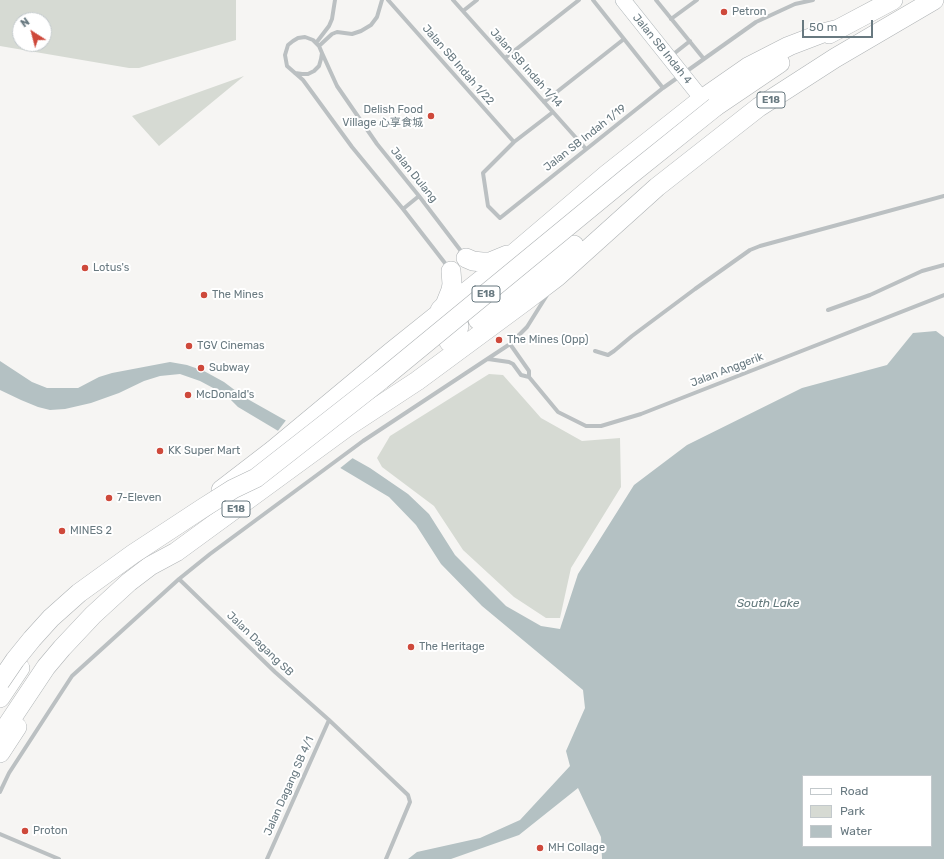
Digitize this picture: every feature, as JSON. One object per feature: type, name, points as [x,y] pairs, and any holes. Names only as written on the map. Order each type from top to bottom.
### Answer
[{"type":"highway","name":"E18","points":[[176,552],[347,427],[417,381],[557,277],[657,187],[759,107],[835,58],[934,0]]},
{"type":"highway","name":"E18","points":[[256,478],[381,380],[629,176],[709,103],[766,72],[886,2]]},
{"type":"highway","points":[[449,342],[560,257],[703,137],[767,93],[808,69],[835,58]]},
{"type":"highway","points":[[431,320],[444,305],[449,296],[452,284],[480,277],[511,256],[606,175],[709,103]]},
{"type":"highway","points":[[511,256],[502,272],[502,277],[505,282],[512,286],[524,285]]},
{"type":"highway","points":[[468,261],[490,262],[511,256]]},
{"type":"highway","points":[[431,320],[459,283]]},
{"type":"highway","points":[[0,698],[35,649],[71,612],[166,534],[273,450],[322,408],[431,320],[440,315],[446,314],[454,318],[459,326],[455,337],[358,414],[347,427]]},
{"type":"highway","points":[[0,682],[32,639],[51,618],[79,593],[126,558],[233,489],[256,478]]},
{"type":"highway","points":[[0,717],[44,655],[67,629],[96,601],[131,572],[236,496],[256,478]]},
{"type":"highway","points":[[0,736],[46,668],[78,629],[105,603],[150,566],[176,552]]},
{"type":"highway","points":[[0,753],[63,663],[108,615],[160,569],[176,552]]},
{"type":"street","points":[[318,44],[332,19],[335,0]]},
{"type":"street","points":[[318,44],[337,32],[352,34],[371,25],[377,17],[382,0]]},
{"type":"street","name":"Jalan SB Indah 1/22","points":[[388,0],[514,142]]},
{"type":"street","name":"Jalan SB Indah 1/14","points":[[453,0],[586,149]]},
{"type":"street","points":[[463,12],[477,0]]},
{"type":"street","points":[[505,58],[579,0]]},
{"type":"street","points":[[593,0],[663,88]]},
{"type":"street","name":"Jalan SB Indah 4","points":[[623,0],[683,74],[709,103]]},
{"type":"street","points":[[656,0],[704,58]]},
{"type":"street","points":[[671,19],[697,0]]},
{"type":"street","points":[[792,0],[795,4]]},
{"type":"street","name":"Jalan SB Indah 1/19","points":[[514,142],[483,173],[488,206],[500,218],[663,88],[704,58],[756,22],[795,4],[813,0]]},
{"type":"street","points":[[295,73],[308,74],[319,66],[321,60],[322,53],[318,44],[305,37],[298,38],[288,45],[285,55],[286,62],[291,70],[306,84],[352,147],[403,209],[484,316]]},
{"type":"street","points":[[544,102],[624,39]]},
{"type":"street","points":[[669,57],[690,41]]},
{"type":"street","name":"Jalan Dulang","points":[[322,53],[337,86],[377,144],[419,196],[468,261]]},
{"type":"street","points":[[514,142],[553,112]]},
{"type":"street","points":[[403,209],[419,196]]},
{"type":"street","points":[[595,351],[608,355],[614,352],[632,336],[750,250],[944,196]]},
{"type":"street","points":[[828,310],[870,295],[922,271],[944,265]]},
{"type":"street","points":[[480,277],[500,303]]},
{"type":"street","points":[[0,792],[9,772],[72,676],[210,554],[363,441],[510,344],[527,327],[557,277]]},
{"type":"street","name":"Jalan Anggerik","points":[[487,359],[509,362],[513,364],[521,375],[529,377],[558,412],[586,426],[602,426],[640,414],[944,295]]},
{"type":"street","name":"Jalan Anggerik","points":[[510,344],[529,370],[529,377]]},
{"type":"street","name":"Jalan Dagang SB","points":[[180,579],[275,672],[329,720],[408,795],[410,802],[386,859]]},
{"type":"street","name":"Jalan Dagang SB 4/1","points":[[267,859],[329,720]]},
{"type":"street","points":[[0,834],[59,859]]},
{"type":"green space","points":[[0,0],[236,0],[236,40],[139,68],[129,68],[35,52],[52,52],[52,12],[12,12],[12,48],[0,46]]},
{"type":"green space","points":[[244,76],[159,146],[132,116]]},
{"type":"green space","points":[[489,374],[503,375],[541,418],[582,441],[620,438],[621,487],[571,568],[560,618],[546,618],[514,597],[463,550],[434,506],[382,467],[377,458],[390,436]]},
{"type":"water","name":"South Lake","points":[[936,331],[944,337],[944,859],[602,859],[601,837],[578,788],[519,835],[451,859],[408,859],[417,852],[480,838],[520,820],[570,766],[566,751],[585,708],[583,690],[482,606],[441,564],[416,525],[389,497],[238,407],[229,398],[200,381],[180,374],[160,376],[91,403],[65,409],[50,410],[38,407],[0,390],[0,361],[32,382],[47,388],[78,388],[99,377],[112,373],[170,362],[187,365],[204,371],[224,382],[244,397],[370,468],[408,494],[429,514],[455,555],[506,606],[541,626],[560,629],[578,574],[634,485],[687,445],[802,388],[887,365],[913,333]]},
{"type":"pier","points":[[287,419],[354,457],[339,469],[277,432]]},
{"type":"place","name":"Petron","points":[[724,12]]},
{"type":"place","name":"Delish Food Village 心享食城","points":[[431,116]]},
{"type":"place","name":"Lotus's","points":[[85,268]]},
{"type":"place","name":"The Mines","points":[[204,295]]},
{"type":"place","name":"The Mines (Opp)","points":[[499,340]]},
{"type":"place","name":"TGV Cinemas","points":[[189,346]]},
{"type":"place","name":"Subway","points":[[201,368]]},
{"type":"place","name":"McDonald's","points":[[188,395]]},
{"type":"place","name":"KK Super Mart","points":[[160,451]]},
{"type":"place","name":"7-Eleven","points":[[109,498]]},
{"type":"place","name":"MINES 2","points":[[62,531]]},
{"type":"place","name":"The Heritage","points":[[411,647]]},
{"type":"place","name":"Proton","points":[[25,831]]},
{"type":"place","name":"MH Collage","points":[[540,848]]}]
